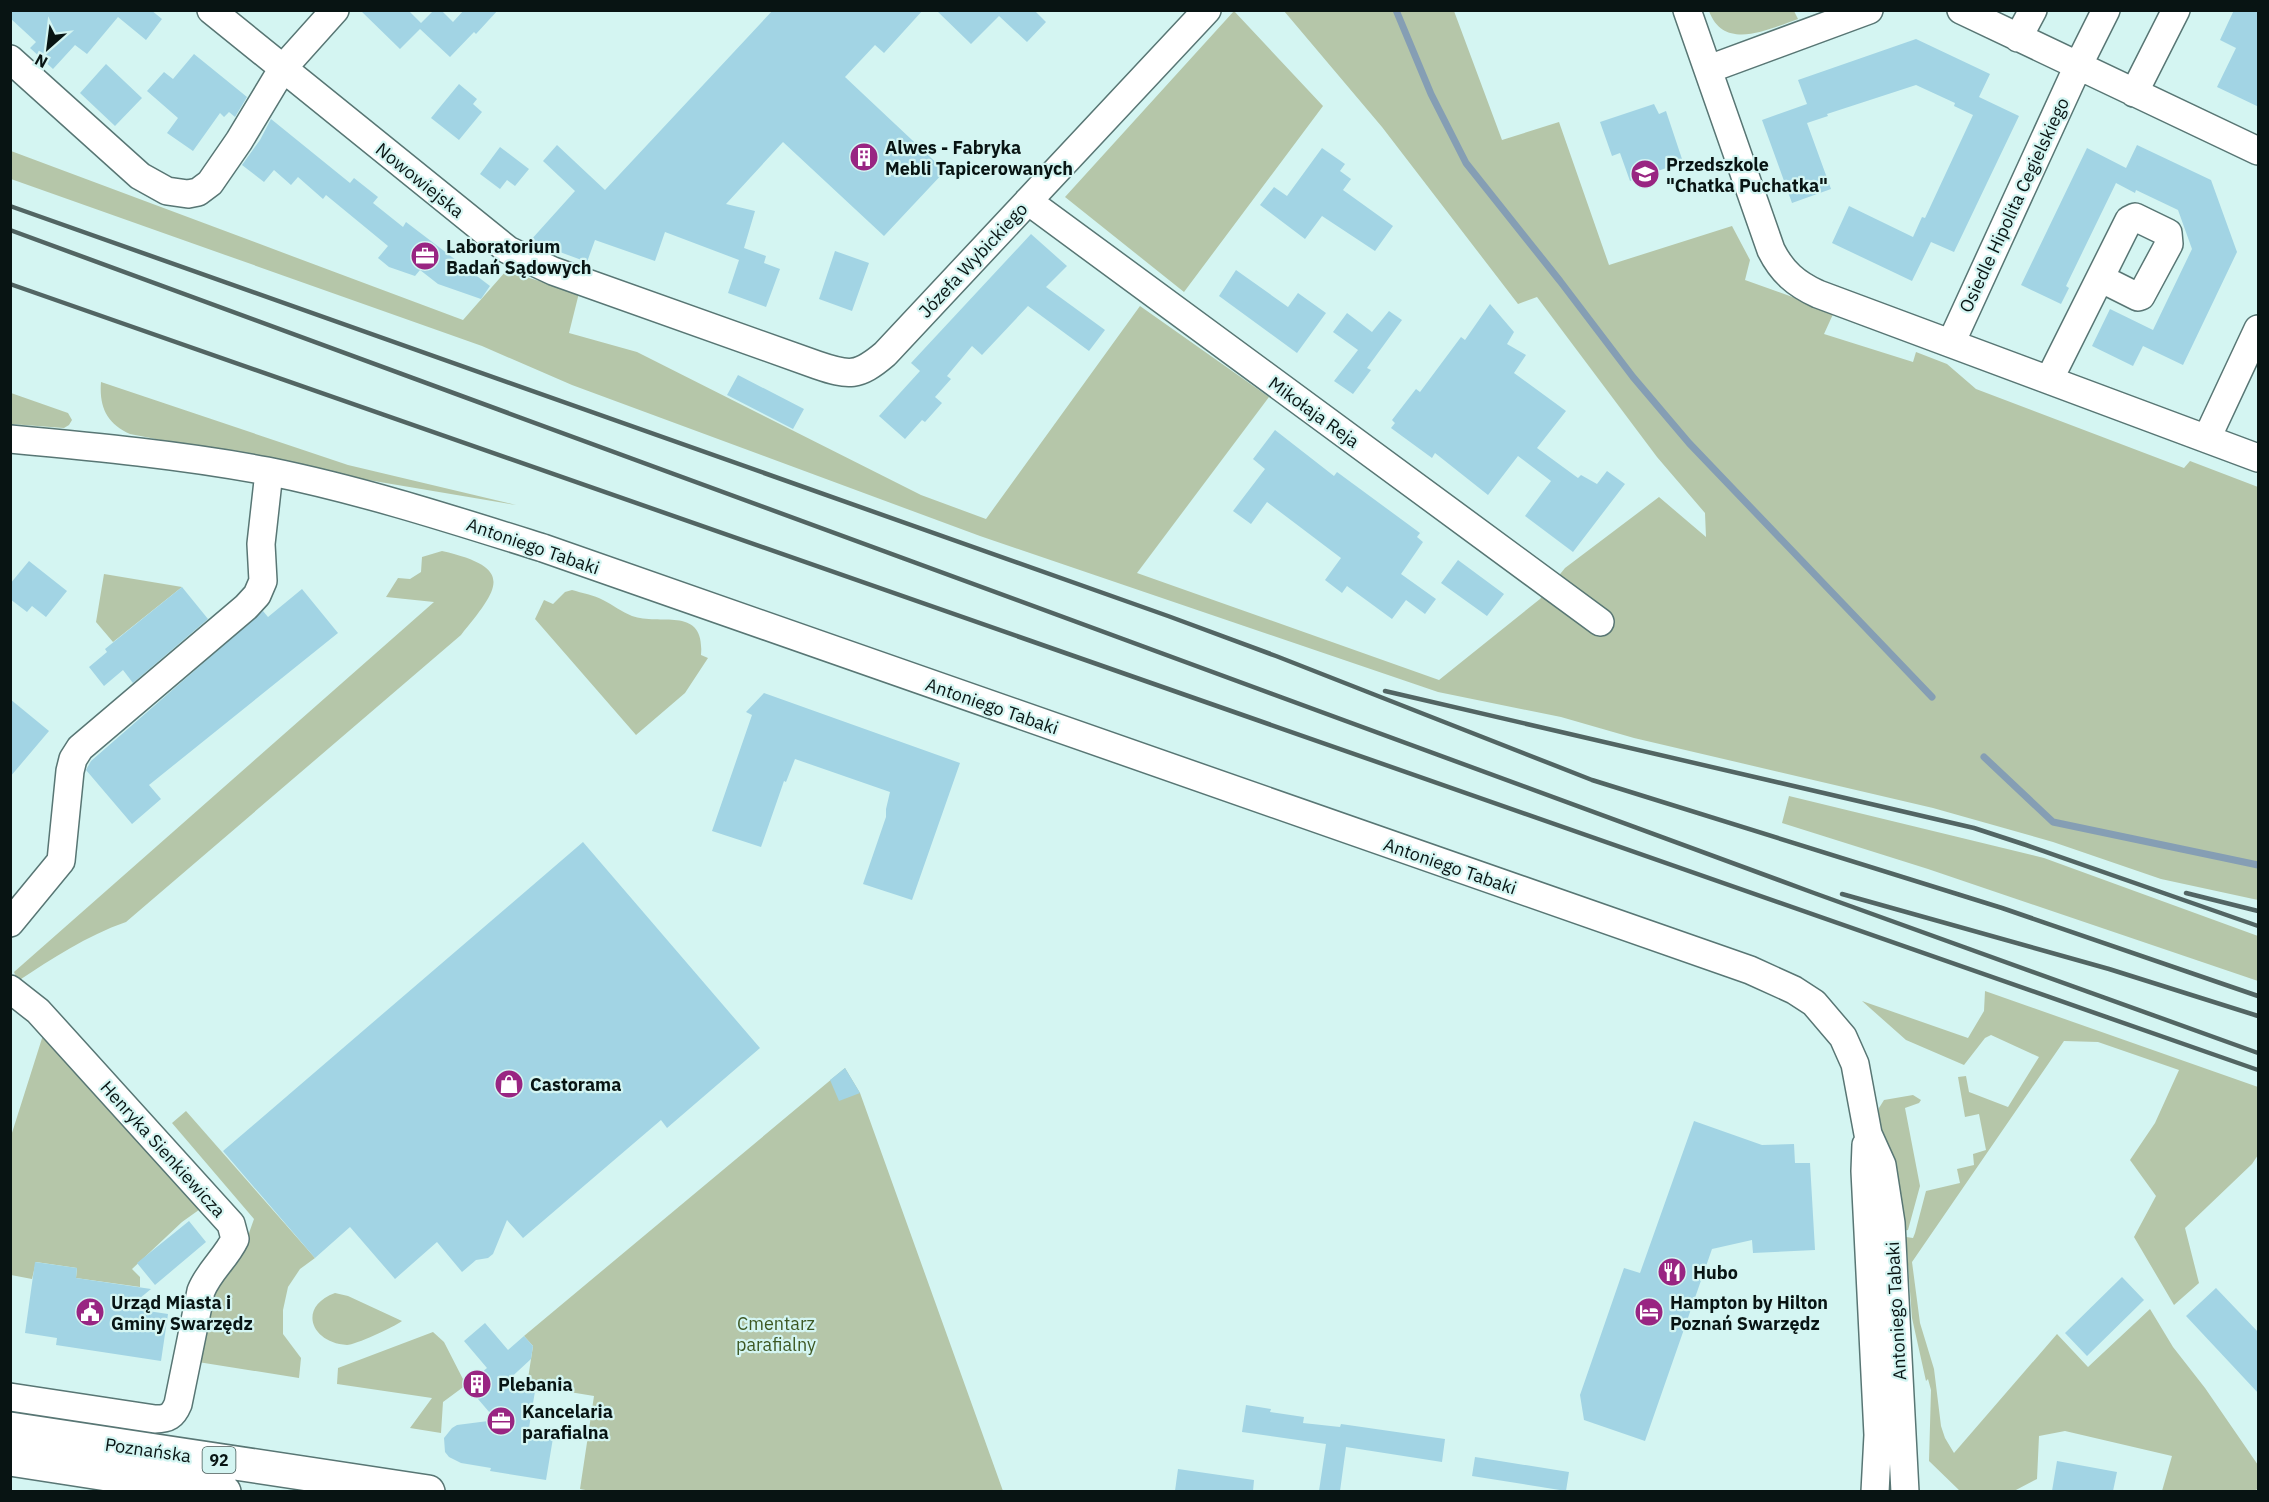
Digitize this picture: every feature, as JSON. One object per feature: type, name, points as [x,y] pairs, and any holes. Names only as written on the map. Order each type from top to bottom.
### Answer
[{"type":"main road","name":"Poznańska","points":[[10,1429],[428,1491]]},
{"type":"main road","name":"Poznańska","points":[[10,1460],[224,1491]]},
{"type":"street","name":"Nowowiejska","points":[[211,10],[492,239],[517,255],[552,271],[817,365],[838,372],[858,373]]},
{"type":"street","points":[[10,59],[148,182],[167,191],[188,194],[198,192],[210,183],[239,141],[283,68],[335,10]]},
{"type":"street","name":"Józefa Wybickiego","points":[[858,373],[885,354],[1208,10]]},
{"type":"street","points":[[1687,10],[1771,250],[1781,268],[1796,283],[1818,294],[2259,458]]},
{"type":"street","points":[[1709,69],[1869,10]]},
{"type":"street","points":[[1961,10],[2259,151]]},
{"type":"street","points":[[2018,38],[2033,10]]},
{"type":"street","name":"Osiedle Hipolita Cegielskiego","points":[[1951,343],[2106,10]]},
{"type":"street","points":[[2134,93],[2176,10]]},
{"type":"street","name":"Mikołaja Reja","points":[[1028,201],[1600,622]]},
{"type":"street","points":[[2049,380],[2100,278]]},
{"type":"street","points":[[2207,438],[2259,329]]},
{"type":"street","name":"Antoniego Tabaki","points":[[10,439],[167,455],[269,471],[405,504],[543,548],[1765,976],[1794,990],[1814,1003],[1843,1037],[1855,1064],[1868,1134],[1882,1165],[1891,1223],[1905,1491]]},
{"type":"street","points":[[10,923],[56,870],[61,861],[70,771],[73,759],[80,748],[246,607],[261,590],[263,513],[269,471]]},
{"type":"street","name":"Henryka Sienkiewicza","points":[[10,989],[38,1011],[218,1209],[233,1229],[234,1239],[207,1277],[201,1291],[178,1404],[172,1415],[166,1419],[155,1419],[10,1397]]},
{"type":"street","name":"Antoniego Tabaki","points":[[1868,1134],[1865,1171],[1878,1435],[1875,1491]]},
{"type":"green space","points":[[1234,11],[1323,106],[1184,292],[1065,197]]},
{"type":"green space","points":[[1284,11],[1454,11],[1502,140],[1559,122],[1609,265],[1732,226],[1750,260],[1745,280],[1834,312],[1824,334],[1913,362],[1916,352],[1947,364],[1976,389],[2184,468],[2190,461],[2258,487],[2258,900],[2161,879],[2053,842],[1933,808],[1634,738],[1561,717],[1438,692],[980,536],[572,385],[482,346],[11,179],[11,151],[463,320],[506,271],[579,293],[569,333],[637,352],[921,495],[986,519],[1140,306],[1269,397],[1137,573],[1439,680],[1540,599],[1565,568],[1659,497],[1706,537],[1705,513],[1657,457],[1537,297],[1518,304],[1382,127]]},
{"type":"green space","points":[[1709,11],[1794,11],[1798,19],[1761,32],[1736,34],[1725,31],[1716,24]]},
{"type":"green space","points":[[101,382],[348,465],[516,505],[362,479],[130,434],[115,425],[106,414],[101,399]]},
{"type":"green space","points":[[11,393],[68,413],[72,420],[64,428],[11,424]]},
{"type":"green space","points":[[442,551],[482,565],[491,573],[494,582],[484,604],[461,635],[126,922],[83,941],[18,981],[14,972],[434,602],[386,597],[398,578],[410,579],[421,572],[422,557]]},
{"type":"green space","points":[[104,574],[182,587],[113,642],[96,622]]},
{"type":"green space","points":[[572,590],[599,598],[632,616],[679,620],[689,623],[696,629],[700,639],[701,655],[708,658],[685,693],[636,735],[535,619],[544,600],[553,604],[565,592]]},
{"type":"green space","points":[[1789,796],[2044,858],[2258,936],[2258,981],[1928,869],[1782,823]]},
{"type":"green space","points":[[1985,991],[2258,1087],[2258,1155],[2252,1164],[2185,1228],[2199,1283],[2174,1305],[2134,1237],[2156,1196],[2130,1160],[2155,1123],[2179,1070],[2098,1042],[2064,1041],[1912,1262],[1920,1323],[1934,1369],[1941,1426],[1945,1438],[1954,1453],[2057,1334],[2088,1367],[2150,1309],[2173,1347],[2205,1388],[2258,1465],[2258,1488],[2255,1491],[2162,1491],[2172,1456],[2065,1431],[2039,1436],[2037,1479],[2014,1491],[1960,1491],[1929,1461],[1931,1390],[1928,1379],[1926,1381],[1912,1318],[1906,1237],[1913,1238],[1926,1191],[1960,1183],[1957,1169],[1974,1165],[1973,1154],[1986,1150],[1979,1114],[1965,1117],[1958,1077],[1966,1076],[1969,1092],[2008,1107],[2039,1057],[1991,1035],[1985,1038],[1964,1065],[1906,1040],[1862,1001],[1968,1038],[1984,1011]]},
{"type":"green space","points":[[44,1032],[203,1207],[182,1222],[132,1269],[140,1277],[140,1287],[76,1278],[77,1268],[36,1262],[32,1279],[11,1275],[11,1136]]},
{"type":"green space","name":"Cmentarz parafialny","points":[[845,1068],[860,1093],[1003,1491],[596,1492],[580,1489],[594,1396],[527,1385],[533,1346],[524,1336]]},
{"type":"green space","points":[[1913,1095],[1921,1100],[1905,1108],[1920,1186],[1908,1230],[1898,1232],[1878,1115],[1884,1100]]},
{"type":"green space","points":[[186,1111],[315,1258],[300,1269],[288,1287],[283,1310],[283,1334],[301,1358],[299,1378],[198,1362],[206,1309],[218,1283],[244,1247],[254,1219],[172,1123]]},
{"type":"green space","points":[[335,1293],[348,1296],[402,1321],[351,1344],[335,1343],[317,1331],[313,1324],[313,1315],[323,1299]]},
{"type":"green space","points":[[433,1332],[444,1342],[466,1385],[443,1402],[441,1433],[410,1428],[432,1398],[337,1384],[338,1368]]},
{"type":"building","points":[[10,10],[151,10],[162,19],[146,40],[118,17],[87,54],[75,45],[53,69],[30,48],[36,42],[10,18]]},
{"type":"building","points":[[360,10],[408,10],[421,23],[434,10],[441,10],[453,22],[464,10],[498,10],[450,57],[420,29],[400,49]]},
{"type":"building","points":[[773,10],[923,10],[884,53],[875,45],[845,77],[945,171],[884,236],[783,142],[726,204],[755,211],[744,248],[766,256],[764,263],[780,269],[766,307],[728,293],[739,260],[665,232],[655,261],[595,240],[587,262],[530,241],[575,191],[543,161],[557,145],[605,190]]},
{"type":"building","points":[[936,10],[1034,10],[1046,22],[1027,42],[999,16],[971,44]]},
{"type":"building","points":[[2234,10],[2259,10],[2259,107],[2217,87],[2236,48],[2220,40]]},
{"type":"building","points":[[1916,39],[1990,74],[1979,97],[2019,116],[1954,252],[1931,242],[1912,281],[1832,243],[1849,206],[1913,237],[1922,217],[1925,218],[1973,115],[1954,106],[1955,103],[1916,85],[1827,114],[1828,116],[1807,123],[1831,189],[1792,203],[1762,120],[1807,104],[1798,80]]},
{"type":"building","points":[[194,54],[247,97],[235,117],[229,112],[224,117],[220,113],[193,151],[167,133],[178,118],[147,91],[164,72],[173,79]]},
{"type":"building","points":[[106,64],[142,98],[115,126],[80,93]]},
{"type":"building","points":[[459,84],[477,99],[473,104],[482,112],[459,140],[431,118]]},
{"type":"building","points":[[1654,104],[1659,114],[1666,111],[1683,162],[1630,181],[1620,153],[1612,156],[1600,122]]},
{"type":"building","points":[[271,119],[350,183],[354,178],[378,197],[373,203],[403,227],[406,222],[490,286],[481,299],[438,284],[420,270],[415,276],[389,267],[378,258],[388,246],[326,195],[323,199],[298,177],[291,185],[274,170],[264,182],[242,165],[260,140]]},
{"type":"building","points":[[2137,145],[2211,180],[2237,252],[2183,365],[2143,346],[2133,366],[2092,346],[2110,309],[2153,330],[2192,249],[2178,210],[2116,183],[2066,286],[2069,288],[2061,304],[2021,285],[2087,148],[2126,168]]},
{"type":"building","points":[[500,147],[529,169],[515,186],[507,180],[500,189],[480,174]]},
{"type":"building","points":[[1322,148],[1345,164],[1340,171],[1351,179],[1343,190],[1393,226],[1375,251],[1322,216],[1305,239],[1260,205],[1274,187],[1287,196]]},
{"type":"building","points":[[1031,234],[1067,266],[1046,287],[1105,330],[1089,351],[1028,306],[982,355],[972,346],[947,376],[951,379],[935,397],[942,403],[905,439],[879,416],[920,371],[911,363]]},
{"type":"building","points":[[835,251],[869,263],[852,311],[819,299]]},
{"type":"building","points":[[1236,270],[1288,307],[1298,293],[1326,313],[1297,353],[1219,296]]},
{"type":"building","points":[[1490,304],[1514,332],[1507,344],[1526,355],[1514,373],[1566,411],[1537,448],[1578,478],[1581,475],[1597,484],[1607,471],[1625,484],[1573,552],[1525,516],[1551,481],[1518,456],[1488,495],[1435,453],[1432,458],[1391,428],[1395,423],[1392,420],[1416,389],[1420,392],[1461,337],[1465,340]]},
{"type":"building","points":[[1389,311],[1402,320],[1367,368],[1371,370],[1353,394],[1334,381],[1358,350],[1333,332],[1347,313],[1372,332]]},
{"type":"building","points":[[738,375],[804,409],[793,429],[727,395]]},
{"type":"building","points":[[1275,430],[1334,476],[1337,472],[1420,533],[1417,537],[1423,542],[1401,574],[1436,599],[1425,614],[1406,600],[1392,619],[1347,586],[1342,593],[1325,580],[1341,558],[1267,502],[1251,524],[1233,511],[1265,469],[1253,459]]},
{"type":"building","points":[[1458,560],[1504,594],[1487,616],[1441,583]]},
{"type":"building","points":[[29,561],[67,591],[46,617],[32,606],[27,612],[10,599],[10,584]]},
{"type":"building","points":[[182,587],[208,619],[133,683],[123,670],[104,686],[89,667],[107,652],[105,649]]},
{"type":"building","points":[[302,589],[338,633],[149,785],[161,799],[132,824],[86,770],[91,761],[263,611],[268,617]]},
{"type":"building","points":[[764,693],[960,763],[912,900],[863,884],[886,817],[890,792],[795,759],[786,782],[784,781],[761,847],[712,831],[752,715],[746,712]]},
{"type":"building","points":[[10,699],[49,731],[10,777]]},
{"type":"building","name":"Castorama","points":[[583,842],[760,1048],[667,1128],[661,1120],[523,1238],[507,1220],[493,1254],[488,1258],[476,1260],[462,1272],[437,1242],[395,1279],[350,1227],[315,1258],[223,1151]]},
{"type":"building","points":[[845,1068],[860,1093],[839,1101],[830,1080]]},
{"type":"building","name":"Hampton by Hilton Poznań Swarzędz","points":[[1694,1121],[1762,1145],[1794,1144],[1795,1163],[1810,1163],[1815,1250],[1753,1253],[1752,1240],[1712,1249],[1645,1441],[1584,1420],[1580,1395],[1624,1268],[1640,1273]]},
{"type":"building","points":[[189,1221],[206,1242],[155,1285],[137,1263]]},
{"type":"building","name":"Urząd Miasta i Gminy Swarzędz","points":[[35,1262],[77,1268],[76,1278],[151,1289],[128,1308],[168,1314],[161,1361],[56,1345],[57,1338],[25,1333]]},
{"type":"building","points":[[2122,1277],[2144,1300],[2087,1356],[2065,1333]]},
{"type":"building","points":[[2216,1288],[2259,1333],[2259,1394],[2186,1316]]},
{"type":"building","points":[[485,1323],[508,1350],[524,1336],[533,1346],[531,1359],[503,1385],[535,1391],[528,1434],[553,1438],[546,1480],[490,1471],[491,1468],[461,1463],[449,1457],[445,1452],[444,1438],[452,1428],[457,1425],[496,1420],[466,1385],[487,1368],[464,1341]]},
{"type":"building","points":[[1246,1405],[1271,1409],[1270,1412],[1304,1417],[1303,1423],[1340,1427],[1341,1424],[1445,1439],[1442,1462],[1346,1447],[1340,1491],[1319,1491],[1326,1444],[1242,1432]]},
{"type":"building","points":[[1475,1457],[1569,1472],[1566,1491],[1472,1476]]},
{"type":"building","points":[[2057,1461],[2117,1472],[2113,1491],[2052,1491]]},
{"type":"building","points":[[1178,1469],[1254,1480],[1253,1491],[1175,1491]]},
{"type":"waterway","points":[[1396,10],[1431,94],[1466,163],[1633,377],[1689,443],[1932,697]]},
{"type":"waterway","points":[[1984,757],[2053,822],[2258,865]]},
{"type":"railway","points":[[10,206],[1168,616],[1592,780],[2002,908],[2258,996]]},
{"type":"railway","points":[[10,230],[1814,893],[2258,1053]]},
{"type":"railway","points":[[10,284],[2258,1070]]},
{"type":"railway","points":[[1385,691],[1974,828],[2258,926]]},
{"type":"railway","points":[[2186,893],[2258,911]]},
{"type":"railway","points":[[1842,894],[2109,969],[2258,1016]]},
{"type":"place","name":"Alwes - Fabryka Mebli Tapicerowanych","points":[[864,157]]},
{"type":"place","name":"Przedszkole \"Chatka Puchatka\"","points":[[1645,174]]},
{"type":"place","name":"Laboratorium Badań Sądowych","points":[[425,256]]},
{"type":"place","name":"Castorama","points":[[509,1084]]},
{"type":"place","name":"Hubo","points":[[1672,1272]]},
{"type":"place","name":"Urząd Miasta i Gminy Swarzędz","points":[[90,1312]]},
{"type":"place","name":"Hampton by Hilton Poznań Swarzędz","points":[[1649,1312]]},
{"type":"place","name":"Plebania","points":[[477,1384]]},
{"type":"place","name":"Kancelaria parafialna","points":[[501,1421]]}]
